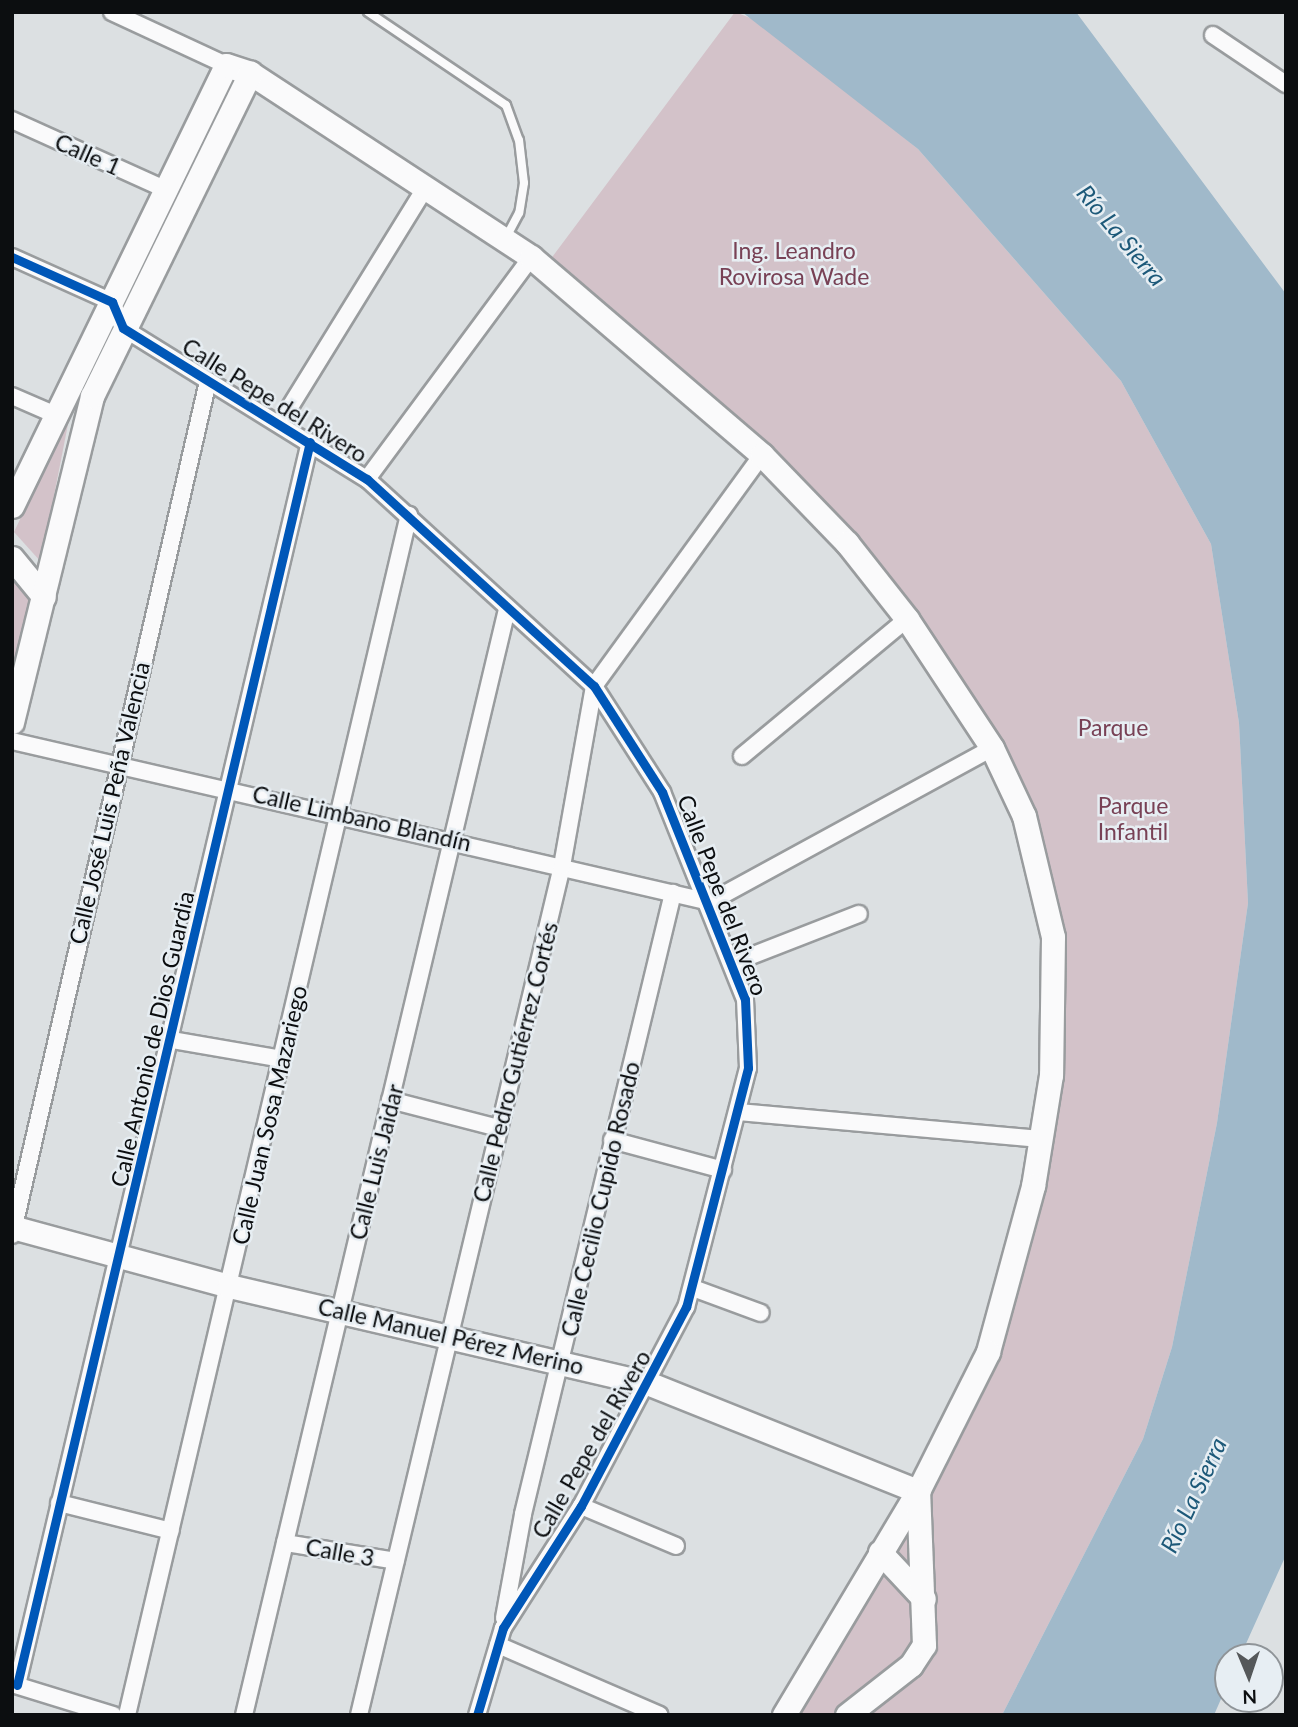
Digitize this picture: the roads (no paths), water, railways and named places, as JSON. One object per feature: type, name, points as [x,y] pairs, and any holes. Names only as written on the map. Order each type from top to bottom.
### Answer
[{"type":"main road","points":[[12,506],[226,65],[250,73],[531,257],[762,455],[847,543],[906,619],[992,748],[1024,816],[1053,937],[1051,1075],[1041,1139],[988,1352],[918,1492],[784,1715]]},
{"type":"main road","points":[[12,722],[88,409],[123,328],[250,73]]},
{"type":"main road","points":[[12,558],[44,597]]},
{"type":"main road","name":"Calle Manuel Pérez Merino","points":[[13,1230],[122,1256],[229,1286],[563,1360],[650,1384],[918,1492]]},
{"type":"main road","points":[[847,1715],[918,1656],[924,1599],[918,1492]]},
{"type":"main road","points":[[880,1552],[924,1599]]},
{"type":"street","points":[[112,12],[226,65]]},
{"type":"street","points":[[1213,35],[1286,84]]},
{"type":"street","name":"Calle 1","points":[[12,120],[165,189]]},
{"type":"street","points":[[281,423],[425,188]]},
{"type":"street","points":[[12,257],[111,302],[123,328]]},
{"type":"street","points":[[367,480],[531,257]]},
{"type":"street","name":"Calle Pepe del Rivero","points":[[123,328],[281,423],[367,480],[594,686],[644,757],[710,902],[733,963],[750,1045],[738,1112],[693,1288],[650,1384],[581,1506],[503,1628],[477,1715]]},
{"type":"street","name":"Calle José Luis Peña Valencia","points":[[13,1230],[208,381]]},
{"type":"street","points":[[12,396],[58,416]]},
{"type":"street","name":"Calle Antonio de Dios Guardia","points":[[14,1684],[122,1256],[310,442]]},
{"type":"street","name":"Calle Pedro Gutiérrez Cortés","points":[[359,1715],[562,866],[594,686],[762,455]]},
{"type":"street","name":"Calle Juan Sosa Mazariego","points":[[127,1715],[342,814],[409,516]]},
{"type":"street","name":"Calle Luis Jaidar","points":[[244,1715],[507,609]]},
{"type":"street","points":[[741,756],[906,619]]},
{"type":"street","name":"Calle Limbano Blandín","points":[[12,741],[230,787],[710,902]]},
{"type":"street","points":[[710,902],[992,748]]},
{"type":"street","name":"Calle Cecilio Cupido Rosado","points":[[503,1628],[612,1140],[673,893]]},
{"type":"street","points":[[733,963],[859,914]]},
{"type":"street","points":[[172,1040],[282,1059]]},
{"type":"street","points":[[390,1100],[498,1128]]},
{"type":"street","points":[[738,1112],[1041,1139]]},
{"type":"street","points":[[612,1140],[723,1170]]},
{"type":"street","points":[[693,1288],[761,1313]]},
{"type":"street","points":[[59,1503],[171,1531]]},
{"type":"street","points":[[581,1506],[676,1546]]},
{"type":"street","name":"Calle 3","points":[[285,1543],[396,1562]]},
{"type":"street","points":[[498,1645],[660,1715]]},
{"type":"street","points":[[14,1684],[113,1715]]},
{"type":"lane","points":[[368,12],[506,105],[519,140],[524,183],[519,213],[504,240]]},
{"type":"water","name":"Río La Sierra","points":[[742,12],[1076,12],[1286,294],[1286,1555],[1246,1643],[1214,1643],[1214,1715],[1002,1715],[1143,1439],[1172,1347],[1217,1123],[1248,903],[1239,723],[1211,544],[1121,381],[918,149]]},
{"type":"park label","name":"Ing. Leandro Rovirosa Wade","points":[[794,263]]},
{"type":"park label","name":"Parque","points":[[1113,727]]},
{"type":"park label","name":"Parque Infantil","points":[[1133,818]]}]
